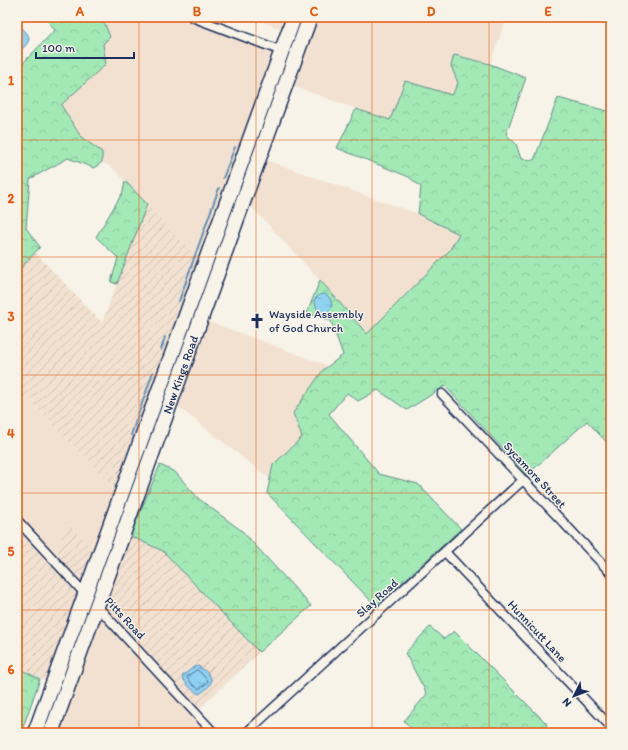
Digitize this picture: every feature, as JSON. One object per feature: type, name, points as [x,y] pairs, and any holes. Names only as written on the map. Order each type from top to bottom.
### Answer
[{"type":"highway","name":"New Kings Road","points":[[35,733],[294,17]]},
{"type":"highway","name":"New Kings Road","points":[[51,733],[310,17]]},
{"type":"street","points":[[192,17],[282,51]]},
{"type":"street","points":[[256,123],[270,128]]},
{"type":"street","points":[[170,360],[184,365]]},
{"type":"street","name":"Sycamore Street","points":[[442,394],[611,573]]},
{"type":"street","name":"Slay Road","points":[[246,733],[523,480]]},
{"type":"street","name":"Pitts Road","points":[[17,520],[214,733]]},
{"type":"street","name":"Hunnicutt Lane","points":[[445,552],[611,727]]},
{"type":"shaded area","points":[[102,17],[183,17],[279,52],[201,262],[113,168],[102,162],[102,152],[81,137],[61,105],[106,64],[103,44],[110,36]]},
{"type":"shaded area","points":[[248,17],[290,17],[285,30]]},
{"type":"shaded area","points":[[315,17],[507,17],[490,64],[454,55],[451,66],[458,83],[452,95],[390,120],[291,85]]},
{"type":"shaded area","points":[[263,159],[418,214],[459,234],[449,251],[367,334],[320,280],[247,202]]},
{"type":"shaded area","points":[[147,204],[201,262],[118,492],[28,398],[17,410],[17,272],[35,252],[102,323]]},
{"type":"shaded area","points":[[205,320],[329,366],[323,371],[302,437],[273,465],[270,479],[176,405]]},
{"type":"shaded area","points":[[28,398],[118,492],[95,552],[54,565],[17,525],[17,410]]},
{"type":"shaded area","points":[[67,522],[95,552],[49,682],[24,671],[17,676],[17,525],[54,565]]},
{"type":"shaded area","points":[[130,536],[163,551],[259,652],[193,715],[100,615]]},
{"type":"shaded area","points":[[100,615],[210,733],[57,733]]},
{"type":"green space","points":[[44,17],[102,17],[110,37],[103,44],[106,64],[61,105],[81,137],[102,152],[102,162],[94,168],[68,158],[30,179],[26,228],[40,247],[17,272],[17,69],[55,30]]},
{"type":"green space","points":[[454,55],[490,64],[526,78],[506,134],[516,144],[521,159],[534,160],[558,98],[611,112],[611,447],[587,421],[527,475],[445,386],[407,410],[378,390],[358,401],[347,393],[329,414],[379,474],[418,484],[461,529],[376,606],[267,493],[273,465],[302,437],[293,413],[323,370],[343,355],[331,321],[307,313],[320,280],[367,334],[449,251],[459,234],[418,214],[421,187],[409,177],[337,148],[356,109],[390,120],[405,81],[452,95],[458,83],[451,66]]},
{"type":"green space","points":[[125,181],[147,204],[117,284],[111,282],[118,258],[96,237],[123,192]]},
{"type":"green space","points":[[160,465],[175,472],[199,499],[242,531],[311,606],[259,652],[163,551],[130,536]]},
{"type":"green space","points":[[430,627],[444,639],[454,631],[547,724],[543,733],[416,733],[404,721],[427,694],[405,653]]},
{"type":"green space","points":[[24,671],[40,679],[21,733],[17,733],[17,676]]},
{"type":"water","points":[[17,23],[26,32],[29,38],[26,45],[17,54]]},
{"type":"water","points":[[325,294],[330,298],[332,306],[327,314],[318,312],[314,300],[319,295]]},
{"type":"water","points":[[198,666],[208,673],[211,680],[208,687],[199,694],[185,682],[182,676],[194,667]]},
{"type":"waterway","points":[[223,178],[235,147]]},
{"type":"waterway","points":[[179,301],[219,188]]},
{"type":"waterway","points":[[161,350],[165,337]]},
{"type":"waterway","points":[[131,435],[153,372]]},
{"type":"place","name":"Wayside Assembly of God Church","points":[[257,321]]}]
